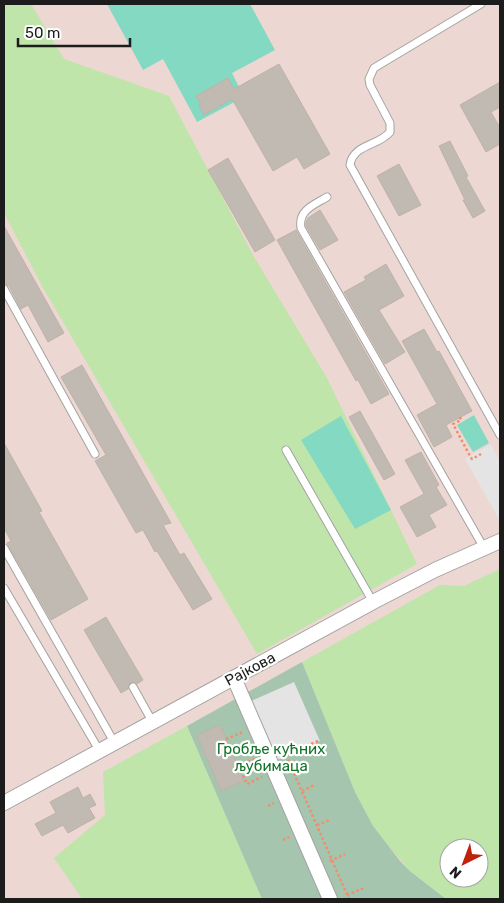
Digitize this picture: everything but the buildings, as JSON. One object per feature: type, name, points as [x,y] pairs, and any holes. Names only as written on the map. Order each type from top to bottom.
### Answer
[{"type":"street","name":"Рајкова","points":[[4,803],[373,602],[434,570],[500,541]]},
{"type":"street","points":[[234,678],[336,898]]},
{"type":"lane","points":[[481,4],[374,68],[369,79],[370,85],[390,123],[390,132],[386,136],[357,150],[350,160],[350,165],[500,435]]},
{"type":"lane","points":[[327,197],[302,214],[300,221],[302,228],[484,548]]},
{"type":"lane","points":[[4,289],[95,454]]},
{"type":"lane","points":[[286,450],[373,602]]},
{"type":"lane","points":[[4,548],[114,742]]},
{"type":"lane","points":[[4,588],[99,750]]},
{"type":"lane","points":[[133,686],[152,721]]},
{"type":"path","points":[[460,418],[461,420],[453,424],[470,456],[472,459],[481,454]]},
{"type":"path","points":[[318,741],[286,755],[349,899]]},
{"type":"path","points":[[239,766],[247,784]]},
{"type":"path","points":[[336,898],[364,888]]},
{"type":"path","points":[[347,895],[353,899]]},
{"type":"shaded area","points":[[4,4],[500,4],[500,899],[4,899]]},
{"type":"shaded area","points":[[491,444],[500,461],[500,521],[465,459]]},
{"type":"shaded area","points":[[294,682],[320,741],[277,760],[251,701]]},
{"type":"green space","points":[[4,4],[31,4],[64,59],[169,96],[253,255],[327,378],[417,564],[257,654],[42,286],[4,213]]},
{"type":"green space","points":[[107,4],[250,4],[275,50],[232,73],[244,97],[197,122],[163,59],[143,70]]},
{"type":"green space","points":[[474,415],[489,443],[473,452],[457,425]]},
{"type":"green space","points":[[341,416],[391,510],[355,529],[301,440]]},
{"type":"green space","points":[[500,569],[500,899],[446,899],[411,872],[383,840],[373,826],[355,792],[302,662],[440,585],[464,586]]},
{"type":"green space","name":"Гробље кућних љубимаца","points":[[302,662],[355,792],[373,826],[411,872],[446,899],[262,899],[187,726]]},
{"type":"green space","points":[[187,726],[262,899],[82,899],[54,858],[105,815],[103,772]]}]
